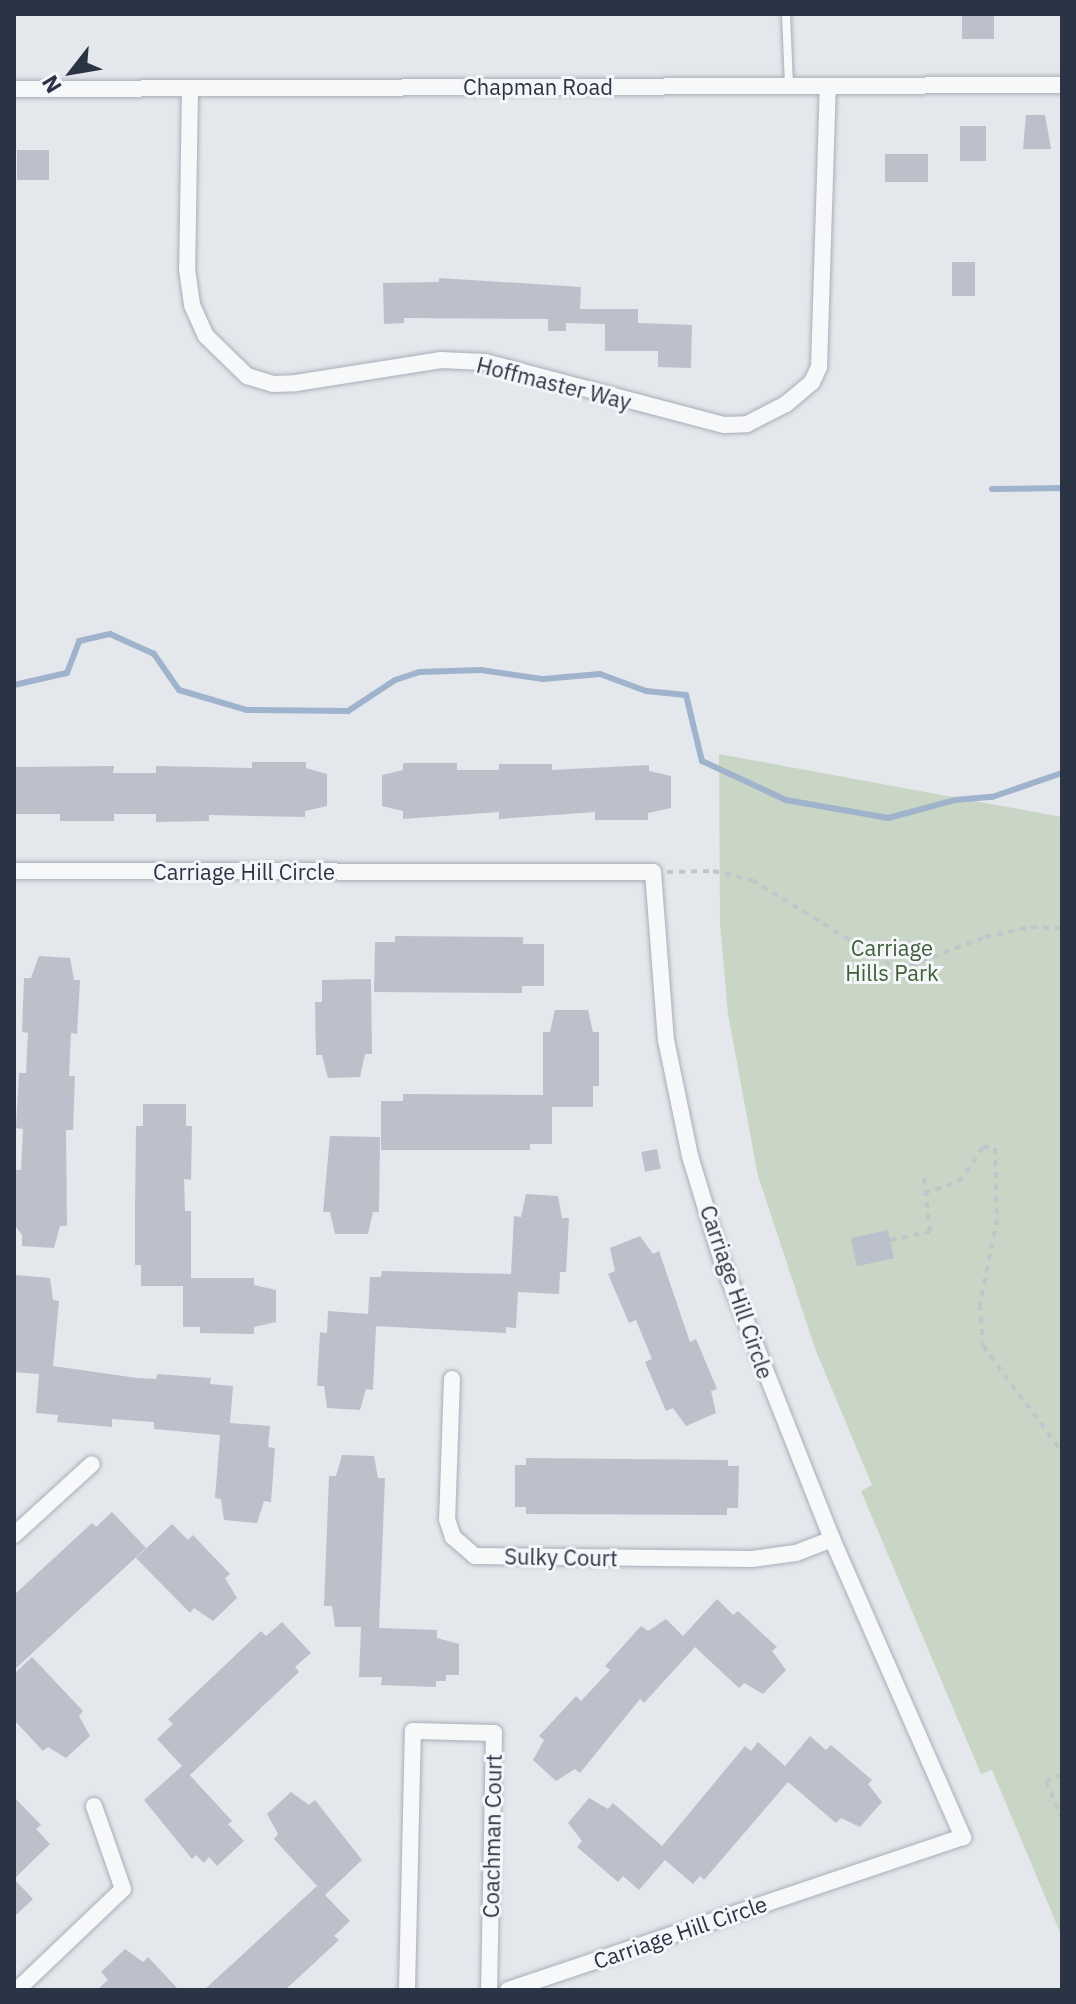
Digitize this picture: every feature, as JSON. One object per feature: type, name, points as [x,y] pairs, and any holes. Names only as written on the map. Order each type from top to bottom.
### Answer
[{"type":"street","name":"Chapman Road","points":[[14,89],[1062,85]]},
{"type":"street","name":"Hoffmaster Way","points":[[190,88],[187,269],[192,305],[206,336],[247,376],[273,384],[296,383],[441,360],[485,362],[724,425],[747,424],[786,404],[812,382],[819,367],[828,86]]},
{"type":"street","name":"Carriage Hill Circle","points":[[14,871],[653,872],[666,1040],[690,1156],[722,1261],[832,1539],[963,1837],[508,1990]]},
{"type":"street","name":"Sulky Court","points":[[452,1379],[447,1519],[453,1537],[475,1556],[752,1559],[796,1553],[832,1539]]},
{"type":"street","points":[[14,1535],[92,1464]]},
{"type":"street","name":"Coachman Court","points":[[407,1990],[413,1731],[494,1733],[489,1990]]},
{"type":"street","points":[[17,1990],[123,1889],[94,1806]]},
{"type":"lane","points":[[786,14],[789,86]]},
{"type":"path","points":[[653,872],[713,871],[752,880],[899,970],[985,937],[1031,927],[1062,928]]},
{"type":"path","points":[[924,1193],[959,1182],[983,1147],[995,1148],[997,1219],[980,1305],[983,1346],[1062,1452]]},
{"type":"path","points":[[890,1240],[930,1232],[924,1178]]},
{"type":"path","points":[[1062,1774],[1046,1781],[1062,1818]]},
{"type":"green space","name":"Carriage Hills Park","points":[[719,754],[1062,817],[1062,1937],[992,1770],[981,1774],[861,1491],[872,1485],[816,1351],[758,1176],[728,1014],[720,923]]},
{"type":"building","points":[[962,14],[994,14],[994,39],[962,39]]},
{"type":"building","points":[[1026,115],[1045,115],[1051,149],[1023,149]]},
{"type":"building","points":[[960,126],[986,126],[986,161],[960,161]]},
{"type":"building","points":[[17,150],[49,150],[49,180],[17,180]]},
{"type":"building","points":[[885,154],[928,154],[928,182],[885,182]]},
{"type":"building","points":[[952,262],[975,262],[975,296],[952,296]]},
{"type":"building","points":[[439,278],[581,287],[580,309],[638,309],[638,323],[692,325],[691,368],[658,367],[658,351],[605,351],[605,324],[566,323],[566,331],[548,331],[548,319],[404,318],[404,323],[384,324],[383,283],[439,282]]},
{"type":"building","points":[[252,762],[306,762],[306,768],[327,774],[327,806],[305,811],[305,817],[209,815],[209,821],[156,822],[156,814],[114,814],[114,821],[60,821],[60,814],[14,814],[14,767],[114,766],[113,773],[156,773],[156,766],[252,768]]},
{"type":"building","points":[[403,763],[457,763],[457,770],[499,770],[499,764],[552,764],[552,770],[649,765],[649,771],[671,776],[671,808],[648,813],[648,820],[595,820],[595,812],[499,819],[499,812],[403,819],[403,811],[382,806],[382,775],[403,770]]},
{"type":"building","points":[[395,936],[523,937],[523,944],[544,944],[544,986],[522,986],[522,993],[374,992],[375,942],[395,942]]},
{"type":"building","points":[[39,956],[70,958],[74,980],[80,980],[77,1034],[71,1033],[69,1076],[75,1076],[73,1130],[66,1130],[67,1226],[60,1226],[54,1248],[22,1246],[22,1235],[14,1224],[14,1170],[21,1170],[23,1129],[16,1128],[19,1073],[26,1073],[28,1033],[22,1032],[24,978],[31,978]]},
{"type":"building","points":[[371,979],[372,1054],[365,1054],[360,1077],[328,1078],[322,1055],[316,1055],[315,1002],[322,1002],[322,980]]},
{"type":"building","points":[[555,1010],[588,1010],[593,1032],[599,1032],[599,1086],[593,1086],[593,1107],[552,1107],[552,1144],[530,1144],[530,1150],[381,1150],[381,1101],[403,1101],[403,1094],[543,1095],[543,1032],[550,1032]]},
{"type":"building","points":[[143,1104],[186,1104],[186,1126],[192,1126],[191,1180],[184,1179],[185,1211],[191,1211],[191,1278],[254,1278],[254,1285],[276,1290],[276,1322],[254,1327],[254,1334],[200,1333],[200,1327],[183,1327],[183,1286],[141,1286],[141,1265],[135,1265],[135,1210],[136,1126],[143,1126]]},
{"type":"building","points":[[330,1136],[380,1137],[379,1212],[373,1212],[368,1234],[335,1234],[330,1212],[323,1212]]},
{"type":"building","points":[[657,1149],[661,1169],[645,1172],[641,1152]]},
{"type":"building","points":[[526,1194],[558,1196],[562,1218],[569,1218],[566,1272],[560,1272],[559,1294],[518,1292],[516,1328],[506,1327],[506,1333],[376,1326],[373,1390],[366,1389],[360,1410],[327,1408],[324,1386],[317,1386],[320,1332],[327,1333],[328,1311],[368,1314],[370,1277],[381,1277],[382,1271],[511,1274],[514,1216],[521,1217]]},
{"type":"building","points":[[888,1230],[894,1258],[857,1266],[851,1238]]},
{"type":"building","points":[[640,1236],[653,1254],[659,1251],[690,1342],[696,1339],[717,1389],[711,1391],[716,1413],[686,1426],[673,1408],[666,1411],[645,1362],[652,1359],[636,1320],[629,1323],[608,1274],[615,1271],[610,1248]]},
{"type":"building","points":[[16,1275],[50,1278],[53,1300],[59,1301],[53,1366],[137,1378],[156,1379],[157,1374],[211,1378],[210,1384],[233,1386],[230,1423],[270,1426],[268,1447],[275,1448],[271,1502],[264,1501],[257,1523],[224,1520],[221,1499],[215,1498],[220,1435],[154,1429],[154,1422],[112,1419],[112,1427],[57,1422],[58,1415],[36,1413],[39,1374],[14,1372]]},
{"type":"building","points":[[342,1455],[374,1456],[378,1478],[385,1478],[379,1628],[437,1630],[437,1638],[459,1644],[459,1675],[446,1675],[446,1681],[436,1681],[436,1687],[381,1685],[382,1677],[359,1677],[361,1627],[335,1627],[332,1606],[324,1606],[329,1476],[336,1476]]},
{"type":"building","points":[[526,1458],[728,1460],[728,1466],[739,1466],[738,1508],[727,1508],[727,1515],[526,1514],[526,1507],[515,1507],[515,1465],[526,1465]]},
{"type":"building","points":[[112,1512],[146,1548],[14,1670],[14,1595],[92,1523],[96,1527]]},
{"type":"building","points":[[172,1524],[188,1540],[193,1535],[230,1574],[225,1578],[237,1598],[213,1621],[194,1608],[190,1613],[136,1558]]},
{"type":"building","points":[[717,1599],[733,1615],[738,1611],[777,1647],[772,1651],[786,1670],[763,1694],[744,1683],[739,1688],[695,1647],[644,1703],[640,1699],[580,1773],[575,1769],[556,1781],[533,1760],[544,1740],[539,1736],[576,1696],[581,1701],[610,1670],[605,1666],[641,1626],[648,1631],[666,1619],[683,1636]]},
{"type":"building","points":[[282,1622],[311,1653],[295,1667],[299,1672],[190,1775],[186,1771],[232,1821],[228,1824],[244,1841],[217,1866],[209,1857],[204,1863],[196,1855],[192,1859],[144,1800],[182,1766],[157,1739],[173,1724],[168,1719],[261,1631],[266,1636]]},
{"type":"building","points":[[32,1657],[83,1711],[79,1716],[90,1736],[66,1758],[48,1747],[43,1751],[14,1720],[14,1674]]},
{"type":"building","points":[[810,1736],[826,1750],[831,1745],[872,1780],[868,1784],[882,1802],[860,1827],[841,1818],[836,1823],[788,1782],[704,1880],[700,1876],[693,1884],[665,1860],[639,1890],[623,1876],[618,1882],[577,1847],[582,1841],[568,1823],[589,1798],[608,1809],[613,1803],[662,1846],[745,1746],[751,1751],[758,1742],[785,1766]]},
{"type":"building","points":[[291,1792],[309,1805],[315,1800],[362,1860],[325,1895],[350,1921],[334,1936],[339,1940],[285,1990],[204,1990],[317,1886],[274,1839],[278,1834],[267,1814]]},
{"type":"building","points":[[14,1797],[41,1825],[36,1829],[50,1844],[14,1879]]},
{"type":"building","points":[[14,1879],[33,1899],[14,1917]]},
{"type":"building","points":[[125,1949],[143,1962],[148,1957],[179,1990],[97,1990],[108,1980],[101,1972]]},
{"type":"waterway","points":[[992,489],[1062,488]]},
{"type":"waterway","points":[[14,685],[67,673],[79,641],[110,634],[154,654],[179,690],[247,710],[348,711],[395,680],[420,672],[481,670],[543,679],[600,674],[646,691],[686,695],[702,761],[786,800],[888,818],[955,800],[992,797],[1062,773]]}]
